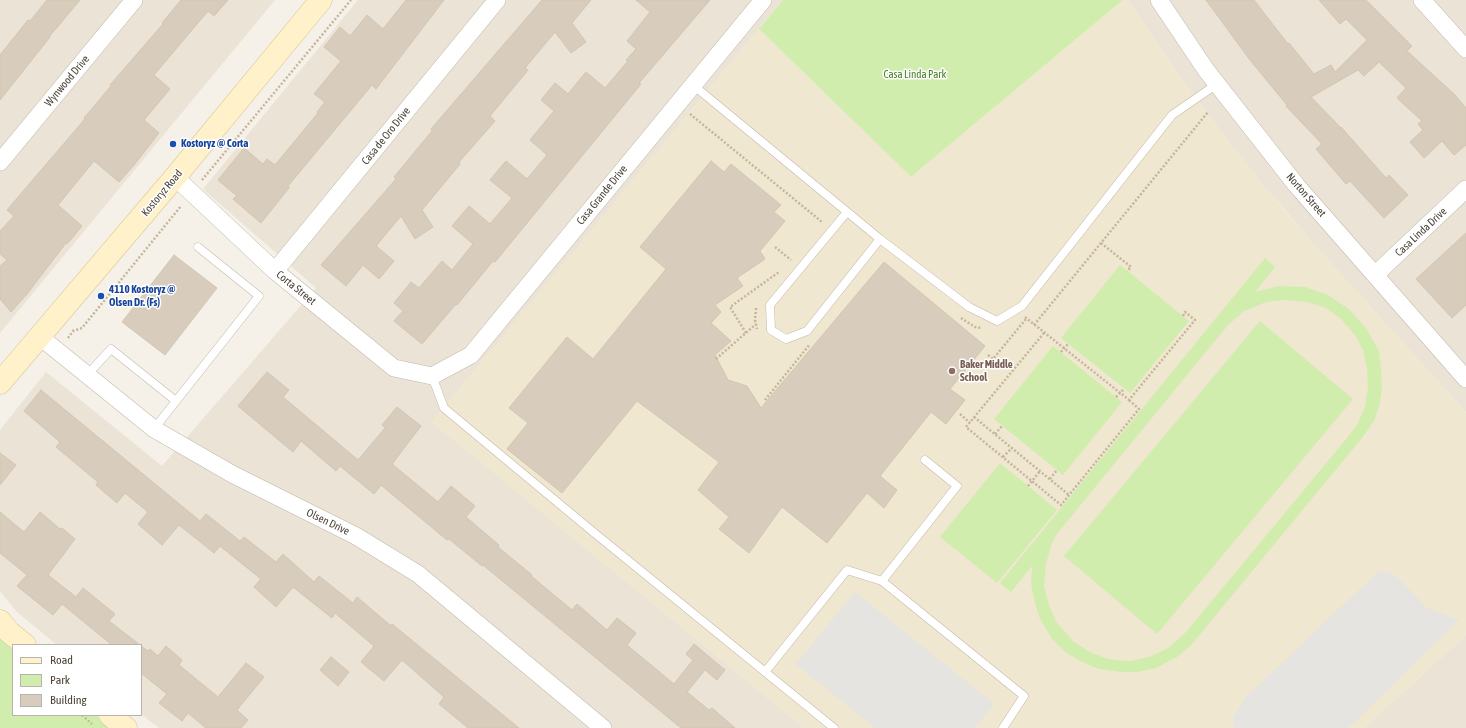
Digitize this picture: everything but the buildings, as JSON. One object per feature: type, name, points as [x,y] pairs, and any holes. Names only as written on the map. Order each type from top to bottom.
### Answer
[{"type":"main road","name":"Kostoryz Road","points":[[0,383],[175,177],[321,0]]},
{"type":"main road","points":[[0,621],[9,632],[24,644]]},
{"type":"main road","points":[[111,716],[126,728]]},
{"type":"street","name":"Wynwood Drive","points":[[0,162],[134,0]]},
{"type":"street","name":"Casa de Oro Drive","points":[[275,271],[496,0]]},
{"type":"street","name":"Casa Grande Drive","points":[[432,376],[471,355],[763,0]]},
{"type":"street","name":"Norton Street","points":[[1159,0],[1206,70],[1297,186],[1376,274],[1466,379]]},
{"type":"street","points":[[1422,0],[1466,50]]},
{"type":"street","name":"Corta Street","points":[[175,177],[275,271],[394,368],[432,376]]},
{"type":"street","name":"Casa Linda Drive","points":[[1376,274],[1466,189]]},
{"type":"street","name":"Olsen Drive","points":[[39,336],[154,428],[232,474],[356,536],[418,574],[603,728]]},
{"type":"lane","points":[[693,85],[880,239],[969,307],[997,321],[1022,306],[1172,115],[1217,84]]},
{"type":"lane","points":[[848,212],[770,305],[771,330],[786,339],[807,331],[880,239]]},
{"type":"lane","points":[[154,428],[259,296],[198,247]]},
{"type":"lane","points":[[88,374],[111,349],[176,401]]},
{"type":"lane","points":[[432,376],[444,408],[592,531],[834,728]]},
{"type":"lane","points":[[882,581],[957,486],[925,460]]},
{"type":"lane","points":[[765,672],[847,570],[882,581],[1024,696],[1003,728]]},
{"type":"path","points":[[58,351],[73,331],[82,328],[351,0]]},
{"type":"path","points":[[688,112],[822,222],[817,227]]},
{"type":"path","points":[[1034,325],[1208,112]]},
{"type":"path","points":[[1101,243],[1131,267],[1128,271]]},
{"type":"path","points":[[775,247],[790,260]]},
{"type":"path","points":[[787,265],[795,255]]},
{"type":"path","points":[[746,333],[730,307],[783,270]]},
{"type":"path","points":[[1129,400],[1195,320],[1185,312],[1183,316]]},
{"type":"path","points":[[1020,319],[1023,316],[1139,409],[1061,505],[966,427],[1044,333]]},
{"type":"path","points":[[960,318],[975,327],[986,330]]},
{"type":"path","points":[[988,355],[993,359],[1026,319]]},
{"type":"path","points":[[716,359],[756,324]]},
{"type":"path","points":[[765,400],[815,338]]},
{"type":"path","points":[[1060,352],[1068,344]]},
{"type":"path","points":[[1116,397],[1124,389]]},
{"type":"path","points":[[960,414],[970,423]]},
{"type":"path","points":[[974,417],[1069,495]]},
{"type":"path","points":[[995,434],[1002,426]]},
{"type":"path","points":[[1003,457],[1012,448]]},
{"type":"path","points":[[1050,479],[1057,470]]},
{"type":"path","points":[[1028,486],[1040,471]]},
{"type":"path","points":[[83,716],[97,728]]},
{"type":"shaded area","points":[[0,0],[275,0],[0,333]]},
{"type":"shaded area","points":[[358,0],[783,0],[432,422],[804,728],[159,728],[142,715],[142,644],[56,644],[16,611],[0,591],[0,430],[46,372],[162,466],[316,288],[203,189]]},
{"type":"shaded area","name":"Baker Middle School","points":[[1123,0],[1128,0],[1182,80],[1284,210],[1466,412],[1466,635],[1364,728],[804,728],[431,422],[759,29],[911,177]]},
{"type":"shaded area","points":[[1128,0],[1466,0],[1466,412],[1320,251],[1261,182],[1182,80]]},
{"type":"shaded area","points":[[1380,570],[1395,575],[1427,608],[1459,620],[1348,728],[1234,728],[1233,718],[1245,698]]},
{"type":"shaded area","points":[[855,592],[994,704],[975,728],[875,728],[796,664]]},
{"type":"shaded area","points":[[1466,635],[1466,728],[1364,728]]},
{"type":"green space","name":"Casa Linda Park","points":[[783,0],[1123,0],[911,177],[759,29]]},
{"type":"green space","points":[[1265,258],[1275,267],[1255,292],[1279,286],[1305,287],[1328,295],[1349,309],[1366,328],[1379,351],[1381,368],[1382,388],[1379,407],[1374,421],[1362,438],[1192,644],[1177,657],[1156,668],[1137,672],[1121,672],[1099,669],[1080,661],[1065,652],[1052,639],[1040,619],[1034,600],[1031,583],[1032,566],[1011,592],[1000,583]],"holes":[[[1286,300],[1307,302],[1326,308],[1340,318],[1355,335],[1363,350],[1367,370],[1368,388],[1365,406],[1358,423],[1186,632],[1170,647],[1149,657],[1130,661],[1108,659],[1090,652],[1074,642],[1057,623],[1049,605],[1044,586],[1046,564],[1056,535],[1228,325],[1243,312],[1266,302]]]},
{"type":"green space","points":[[1120,265],[1189,321],[1130,393],[1061,338]]},
{"type":"green space","points":[[1260,321],[1353,399],[1157,634],[1064,556]]},
{"type":"green space","points":[[1053,346],[1122,402],[1063,475],[994,419]]},
{"type":"green space","points":[[1000,463],[1057,510],[997,583],[940,537]]},
{"type":"green space","points":[[0,636],[12,646],[12,716],[97,716],[111,728],[0,728]]},
{"type":"place","name":"Kostoryz @ Corta","points":[[173,144]]},
{"type":"place","name":"4110 Kostoryz @ Olsen Dr. (Fs)","points":[[101,296]]},
{"type":"place","name":"Baker Middle School","points":[[952,371]]}]
